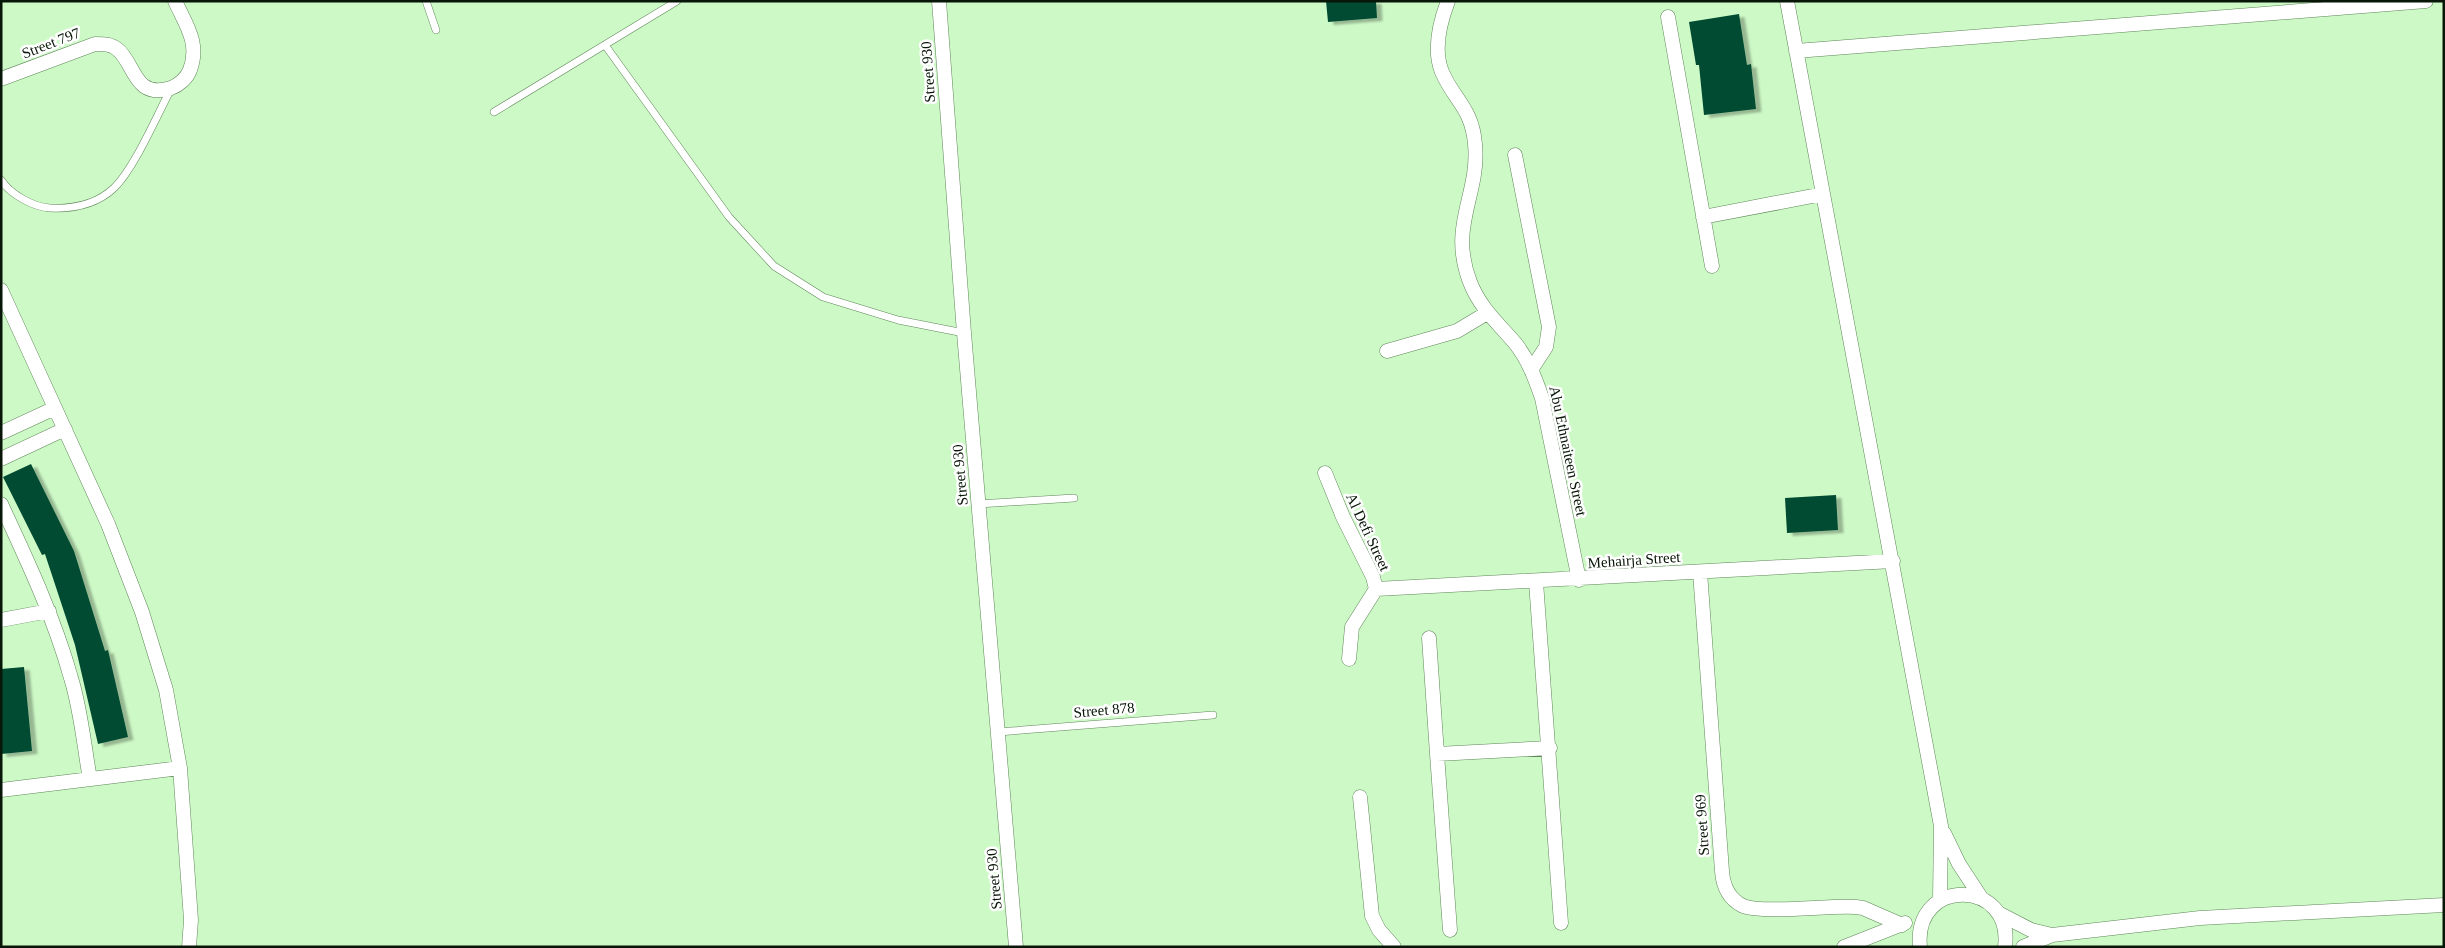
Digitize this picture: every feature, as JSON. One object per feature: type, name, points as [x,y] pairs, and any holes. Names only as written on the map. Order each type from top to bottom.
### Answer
[{"type":"street","points":[[172,87],[182,82],[188,74],[194,52],[194,41],[174,1]]},
{"type":"street","name":"Street 930","points":[[939,1],[964,333],[1016,947]]},
{"type":"street","name":"Abu Ethnaiteen Street","points":[[1448,1],[1440,32],[1438,51],[1440,65],[1469,116],[1476,146],[1472,180],[1462,229],[1463,256],[1475,292],[1487,313],[1515,344],[1531,370],[1542,398],[1579,580]]},
{"type":"street","points":[[1787,1],[1941,826],[1940,900]]},
{"type":"street","points":[[1796,51],[2290,7],[2426,1]]},
{"type":"street","points":[[1668,18],[1712,266]]},
{"type":"street","name":"Street 797","points":[[1,79],[96,44],[104,44],[119,50],[132,75],[140,83],[150,88],[161,90],[172,87]]},
{"type":"street","points":[[1515,155],[1549,327],[1546,348],[1531,370]]},
{"type":"street","points":[[1703,217],[1823,194]]},
{"type":"street","points":[[1,290],[108,524],[142,612],[166,690],[180,768],[191,920],[196,947]]},
{"type":"street","points":[[1387,352],[1457,331],[1487,313]]},
{"type":"street","points":[[1,433],[55,408]]},
{"type":"street","points":[[1,459],[64,429]]},
{"type":"street","name":"Al Defi Street","points":[[1324,473],[1343,517],[1374,577],[1376,589],[1352,627],[1349,659]]},
{"type":"street","points":[[1,504],[49,611],[72,680],[90,780]]},
{"type":"street","name":"Mehairja Street","points":[[1376,589],[1579,580],[1893,561]]},
{"type":"street","name":"Street 969","points":[[1700,572],[1722,871],[1727,891],[1737,902],[1751,908],[1856,907],[1863,908],[1902,925]]},
{"type":"street","points":[[1536,582],[1550,748],[1561,923]]},
{"type":"street","points":[[1,620],[49,611]]},
{"type":"street","points":[[1429,638],[1450,930]]},
{"type":"street","points":[[1437,754],[1550,748]]},
{"type":"street","points":[[1,790],[180,768]]},
{"type":"street","points":[[1360,797],[1372,916],[1379,930],[1394,947]]},
{"type":"street","points":[[1941,826],[1959,864],[1982,898],[2000,914],[2031,930],[2052,935]]},
{"type":"street","points":[[1844,947],[1902,925],[1926,913],[1940,900],[1961,894],[1982,898]]},
{"type":"street","points":[[2023,947],[2052,935],[2200,918],[2444,905]]},
{"type":"street","points":[[1920,947],[1920,930],[1926,913]]},
{"type":"street","points":[[2000,914],[2006,937],[2005,947]]},
{"type":"street","points":[[189,947],[191,920]]},
{"type":"lane","points":[[426,1],[436,30]]},
{"type":"lane","points":[[494,112],[677,1]]},
{"type":"lane","points":[[605,44],[729,217],[774,266],[823,297],[898,320],[964,333]]},
{"type":"lane","points":[[1,180],[22,199],[45,208],[70,209],[93,202],[114,188],[128,168],[172,87]]},
{"type":"lane","points":[[978,504],[1074,498]]},
{"type":"lane","name":"Street 878","points":[[998,732],[1213,715]]},
{"type":"building","points":[[1326,1],[1376,1],[1377,18],[1328,22]]},
{"type":"building","points":[[1739,14],[1747,65],[1751,64],[1756,109],[1704,115],[1699,65],[1696,65],[1689,22]]},
{"type":"building","points":[[31,464],[74,551],[105,651],[108,650],[128,737],[98,744],[75,645],[45,554],[42,555],[3,477]]},
{"type":"building","points":[[1836,495],[1838,530],[1787,533],[1785,498]]},
{"type":"building","points":[[24,667],[32,751],[1,754],[1,669]]}]
